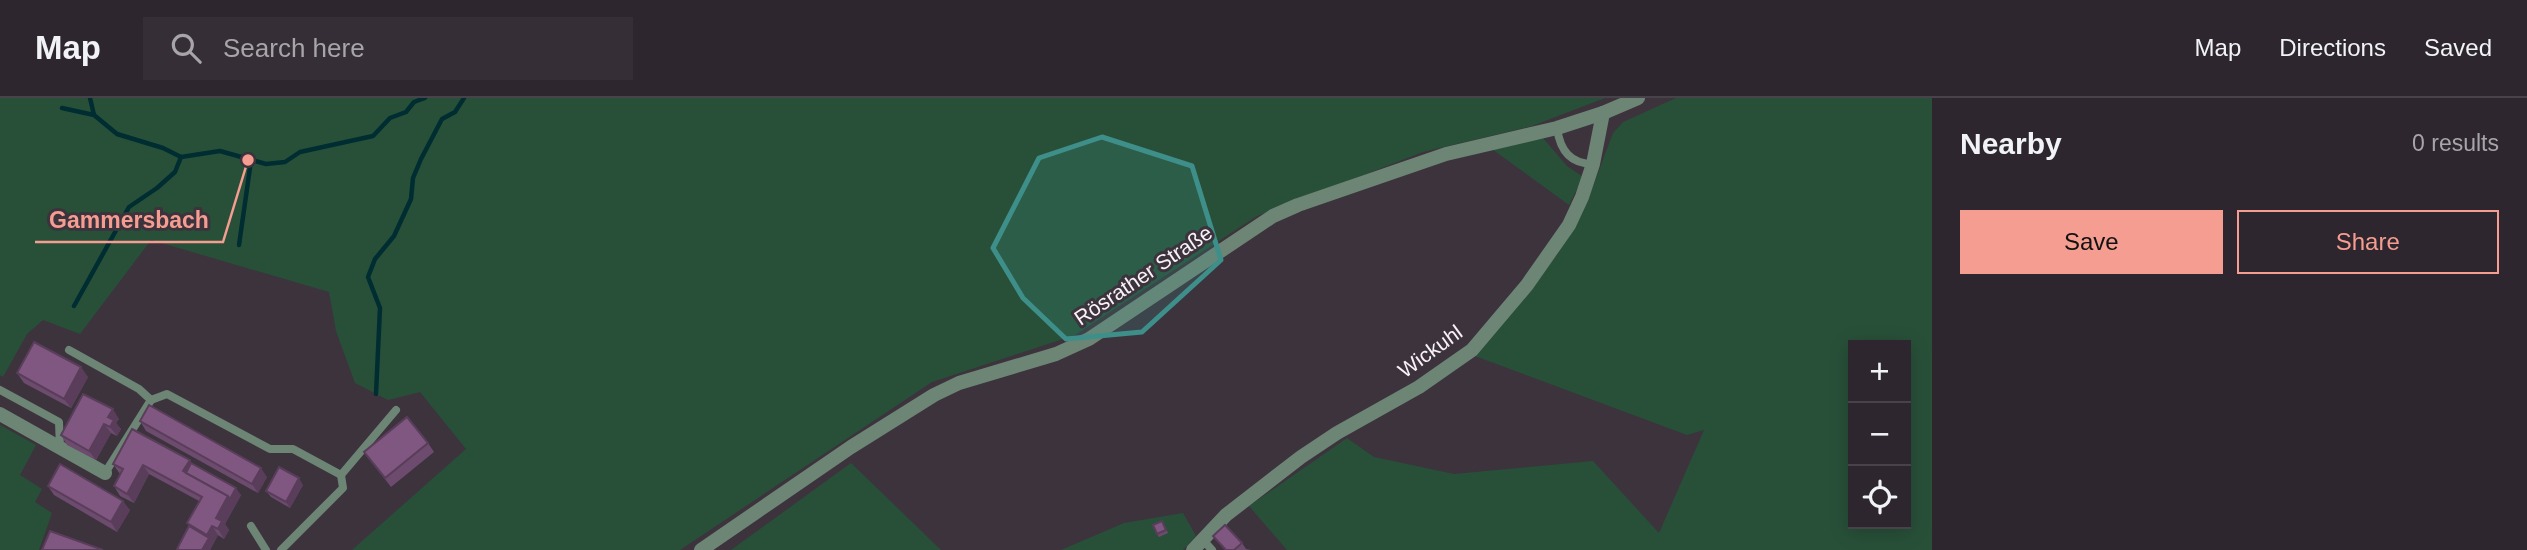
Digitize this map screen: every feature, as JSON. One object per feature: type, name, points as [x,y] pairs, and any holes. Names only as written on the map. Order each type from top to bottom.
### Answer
[{"type":"street","name":"Rösrather Straße","points":[[701,550],[851,447],[934,395],[959,383],[1056,354],[1088,339],[1273,216],[1446,154],[1557,128],[1604,113],[1638,98]]},
{"type":"street","name":"Wickuhl","points":[[1203,547],[1226,515],[1301,457],[1337,433],[1419,387],[1472,350],[1551,253],[1569,225],[1593,164],[1604,113]]},
{"type":"street","points":[[0,414],[106,473]]},
{"type":"lane","points":[[1557,128],[1566,155],[1573,160],[1593,164]]},
{"type":"lane","points":[[69,350],[139,388],[151,400]]},
{"type":"lane","points":[[0,390],[59,422],[60,448]]},
{"type":"lane","points":[[106,473],[151,400],[167,394],[270,449],[293,449],[341,475]]},
{"type":"lane","points":[[281,550],[343,488],[341,475],[397,410]]},
{"type":"lane","points":[[251,526],[266,550]]},
{"type":"highlighted area","points":[[1102,137],[1192,166],[1221,260],[1142,332],[1066,339],[1023,298],[993,248],[1039,158]]},
{"type":"green space","points":[[0,98],[1605,98],[1532,126],[1423,152],[1257,216],[1075,335],[932,382],[680,550],[352,550],[466,449],[420,392],[388,400],[355,383],[336,331],[329,292],[151,240],[80,334],[43,320],[27,334],[3,377],[0,375]]},
{"type":"green space","points":[[1676,98],[1932,98],[1932,550],[1287,550],[1249,506],[1347,438],[1374,457],[1454,474],[1593,461],[1659,533],[1704,430],[1687,435],[1475,356],[1557,255],[1590,194],[1613,133],[1623,122]]},
{"type":"green space","points":[[1543,138],[1567,166],[1583,177],[1569,205],[1492,149]]},
{"type":"green space","points":[[0,425],[36,445],[20,475],[42,489],[35,502],[52,513],[39,550],[0,550]]},
{"type":"green space","points":[[851,463],[941,550],[731,550]]},
{"type":"green space","points":[[1183,513],[1196,536],[1183,550],[1061,550],[1124,523]]},
{"type":"building","points":[[34,342],[81,367],[64,399],[17,373]]},
{"type":"building","points":[[83,394],[113,409],[108,417],[114,420],[110,427],[104,424],[89,451],[61,435]]},
{"type":"building","points":[[149,405],[261,468],[252,484],[140,421]]},
{"type":"building","points":[[407,417],[428,443],[385,478],[364,452]]},
{"type":"building","points":[[132,429],[190,460],[183,471],[228,496],[216,518],[222,521],[218,529],[212,526],[207,535],[187,523],[202,497],[143,465],[127,494],[114,486],[123,469],[113,464]]},
{"type":"building","points":[[191,463],[236,488],[230,499],[186,473]]},
{"type":"building","points":[[60,464],[123,501],[111,522],[48,486]]},
{"type":"building","points":[[279,467],[299,478],[286,502],[266,491]]},
{"type":"building","points":[[1162,521],[1166,530],[1157,534],[1153,525]]},
{"type":"building","points":[[1225,525],[1242,543],[1234,550],[1226,550],[1213,536]]},
{"type":"building","points":[[189,526],[209,538],[202,550],[177,549]]},
{"type":"building","points":[[50,531],[103,550],[42,550]]},
{"type":"waterway","points":[[90,98],[94,115]]},
{"type":"waterway","points":[[62,108],[94,115],[117,134],[163,148],[181,157],[220,151],[266,164],[285,162],[300,152],[373,136],[390,118],[406,112],[414,102],[425,98]]},
{"type":"waterway","points":[[376,394],[380,308],[368,277],[375,259],[394,236],[411,199],[413,178],[442,119],[455,112],[464,98]]},
{"type":"waterway","points":[[74,306],[129,207],[175,172],[181,157]]},
{"type":"waterway","points":[[239,245],[251,161]]},
{"type":"place","name":"Gammersbach","points":[[248,160]]}]
